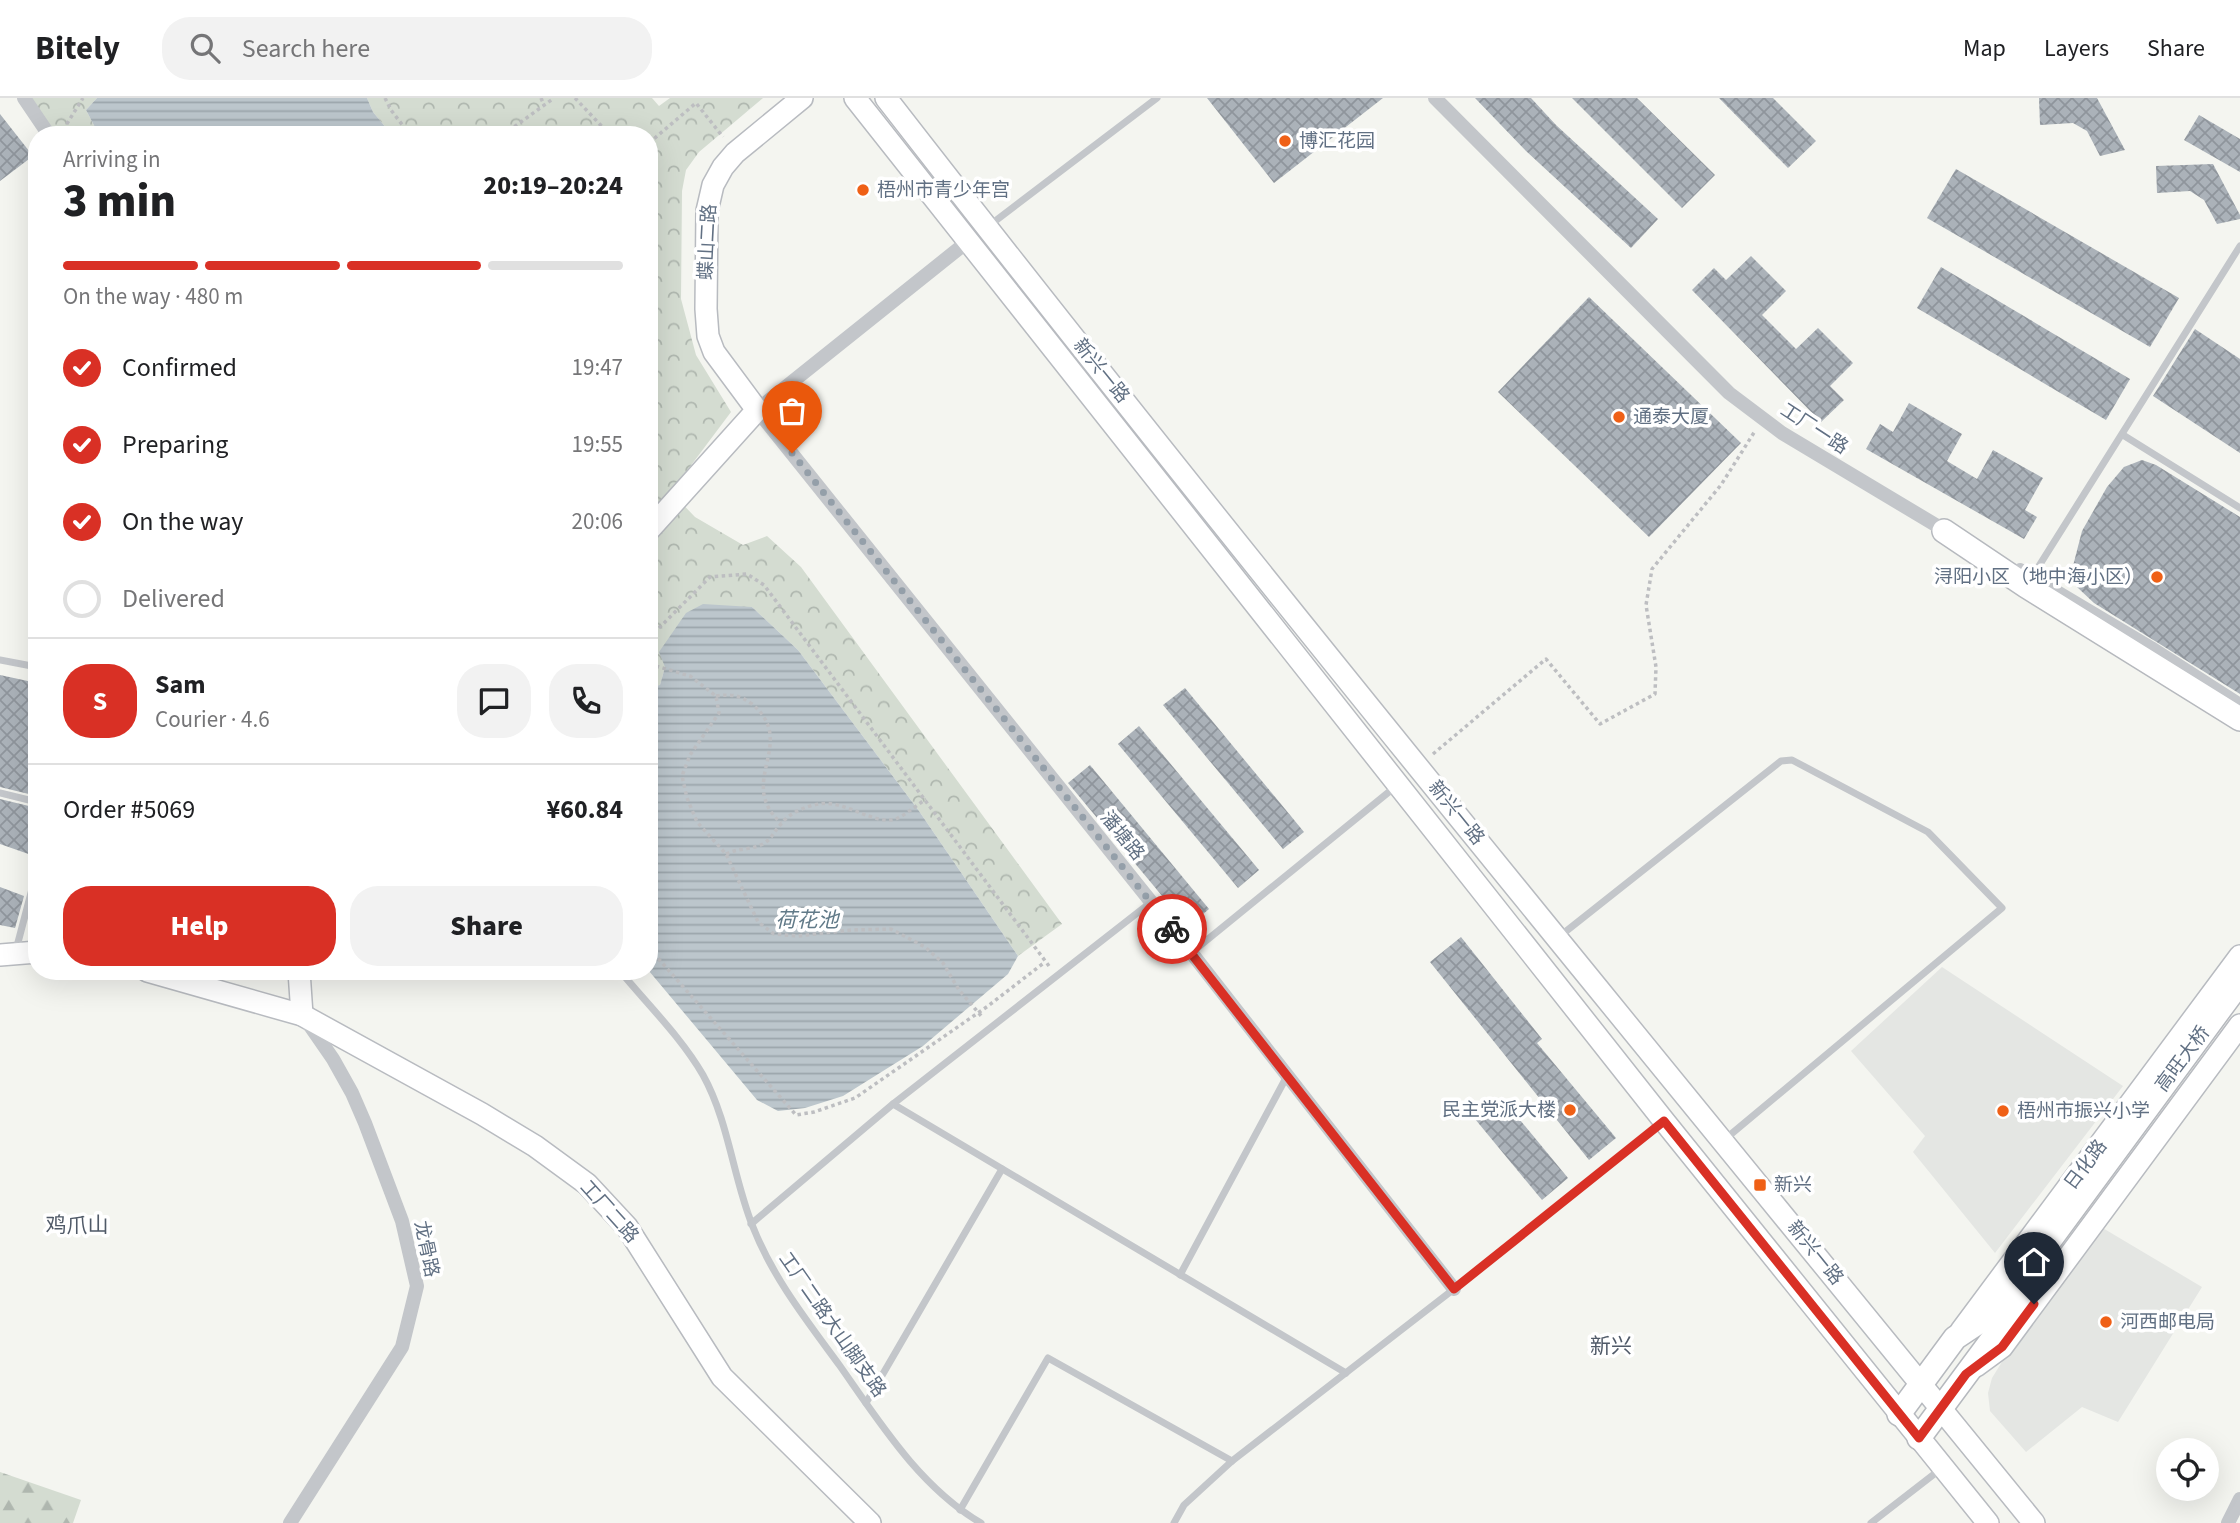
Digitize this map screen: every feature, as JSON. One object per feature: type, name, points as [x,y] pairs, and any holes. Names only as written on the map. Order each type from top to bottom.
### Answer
[{"type":"main road","name":"蝶山二路","points":[[757,410],[715,352],[708,336],[707,211],[713,186],[723,167],[735,153],[802,98]]},
{"type":"main road","name":"新兴一路","points":[[855,98],[1664,1121],[1988,1523]]},
{"type":"main road","name":"新兴一路","points":[[886,98],[1418,767],[2034,1523]]},
{"type":"main road","points":[[658,520],[757,410]]},
{"type":"main road","points":[[1944,531],[2026,586],[2240,719]]},
{"type":"main road","points":[[7,955],[28,953]]},
{"type":"main road","name":"日化路","points":[[1899,1414],[2240,956]]},
{"type":"main road","points":[[182,980],[302,1015],[300,980]]},
{"type":"main road","name":"高旺大桥","points":[[2056,1242],[2240,982]]},
{"type":"main road","name":"高旺大桥","points":[[2056,1242],[2240,1004]]},
{"type":"main road","name":"工厂二路","points":[[302,1015],[492,1120],[535,1146],[587,1184],[627,1227],[722,1377],[870,1523]]},
{"type":"main road","name":"日化路","points":[[1966,1374],[2002,1347],[2240,1025]]},
{"type":"main road","name":"日化路","points":[[1955,1338],[2000,1308],[2056,1242]]},
{"type":"main road","name":"日化路","points":[[1919,1438],[2056,1242]]},
{"type":"street","points":[[24,98],[44,126]]},
{"type":"street","name":"工厂一路","points":[[1435,98],[1729,393],[1763,419],[1944,531],[2032,577],[2240,705]]},
{"type":"street","points":[[757,410],[967,242]]},
{"type":"street","name":"潘塘路","points":[[757,410],[1191,953],[1454,1289]]},
{"type":"street","name":"龙骨路","points":[[290,1523],[402,1347],[416,1286],[401,1221],[361,1113],[333,1059],[302,1015]]},
{"type":"street","points":[[2228,1523],[2240,1499]]},
{"type":"lane","points":[[986,227],[1157,98]]},
{"type":"lane","points":[[2032,577],[2240,246]]},
{"type":"lane","points":[[2123,436],[2240,508]]},
{"type":"lane","points":[[0,660],[28,665]]},
{"type":"lane","points":[[1558,938],[1781,761],[1792,760],[1928,832],[2002,908],[1723,1140]]},
{"type":"lane","points":[[1191,953],[1398,784]]},
{"type":"lane","points":[[0,793],[28,800]]},
{"type":"lane","points":[[7,955],[28,896]]},
{"type":"lane","points":[[751,1224],[893,1104],[1150,903]]},
{"type":"lane","name":"工厂二路大山脚支路","points":[[628,980],[687,1049],[703,1076],[719,1115],[751,1224],[766,1258],[785,1290],[866,1403],[927,1480],[960,1510],[981,1523]]},
{"type":"lane","points":[[1180,1275],[1287,1076]]},
{"type":"lane","points":[[893,1104],[1346,1373]]},
{"type":"lane","points":[[1174,1523],[1184,1505],[1232,1461],[1454,1289],[1664,1121]]},
{"type":"lane","points":[[866,1403],[1002,1169]]},
{"type":"lane","points":[[960,1510],[1048,1358],[1232,1461]]},
{"type":"lane","points":[[1871,1523],[1943,1467]]},
{"type":"path","points":[[66,126],[83,98]]},
{"type":"path","points":[[386,98],[403,126]]},
{"type":"path","points":[[541,98],[544,105]]},
{"type":"path","points":[[515,126],[554,98]]},
{"type":"path","points":[[575,98],[601,126]]},
{"type":"path","points":[[658,136],[696,103],[735,153]]},
{"type":"path","points":[[1418,767],[1546,659],[1600,724],[1655,694],[1656,667],[1646,605],[1652,569],[1721,485],[1763,419]]},
{"type":"path","points":[[658,629],[710,577],[747,574],[764,585],[1045,962],[1059,975]]},
{"type":"path","points":[[658,667],[690,676],[716,696],[719,713],[690,755],[682,776],[697,822],[726,854],[758,922],[774,934],[798,936],[891,929],[925,947],[943,963],[959,990],[975,1009]]},
{"type":"path","points":[[716,696],[732,694],[745,698],[760,711],[771,727],[763,793],[767,806],[781,823]]},
{"type":"path","points":[[726,854],[738,848],[765,843],[781,823],[794,813],[820,804],[834,803],[881,819],[896,819],[926,799]]},
{"type":"path","points":[[658,958],[796,1115],[814,1112],[855,1098],[988,1006],[1045,962]]},
{"type":"shaded area","name":"梧州市振兴小学","points":[[1942,967],[2123,1086],[1995,1253],[1913,1152],[1925,1136],[1851,1051]]},
{"type":"shaded area","name":"河西邮电局","points":[[2101,1227],[2202,1287],[2118,1422],[2082,1407],[2026,1452],[1990,1411],[1988,1393],[1992,1378]]},
{"type":"green space","points":[[24,98],[97,98],[86,110],[94,126],[43,126]]},
{"type":"green space","points":[[367,98],[652,98],[659,106],[670,98],[763,98],[699,152],[686,170],[682,191],[681,299],[696,355],[731,412],[671,492],[695,517],[743,545],[767,536],[801,567],[1062,924],[1018,956],[919,811],[798,650],[752,607],[665,667],[658,685],[658,126],[385,126],[373,112]]},
{"type":"green space","points":[[0,1472],[81,1500],[73,1523],[0,1523]]},
{"type":"water","points":[[97,98],[367,98],[373,112],[385,126],[94,126],[86,110]]},
{"type":"water","name":"荷花池","points":[[703,604],[752,607],[798,650],[919,811],[1018,956],[1008,974],[923,1046],[843,1096],[805,1108],[778,1111],[757,1100],[657,980],[658,685],[665,667],[659,652],[686,613]]},
{"type":"building","name":"博汇花园","points":[[1207,98],[1383,98],[1274,183]]},
{"type":"building","points":[[1475,98],[1531,98],[1556,125],[1658,219],[1631,248],[1526,151]]},
{"type":"building","points":[[1572,98],[1637,98],[1715,175],[1682,208]]},
{"type":"building","points":[[1719,98],[1773,98],[1816,141],[1788,168]]},
{"type":"building","points":[[2039,98],[2097,98],[2125,150],[2100,156],[2087,131],[2073,123],[2040,125]]},
{"type":"building","points":[[0,114],[28,150],[28,160],[0,181]]},
{"type":"building","points":[[2199,115],[2240,139],[2240,172],[2184,140]]},
{"type":"building","points":[[2213,164],[2240,219],[2217,224],[2204,200],[2190,191],[2157,193],[2156,166]]},
{"type":"building","points":[[1956,169],[2179,298],[2150,347],[1927,218]]},
{"type":"building","points":[[1751,256],[1786,291],[1762,315],[1796,349],[1818,328],[1853,363],[1830,386],[1844,400],[1821,422],[1692,290],[1714,268],[1726,280]]},
{"type":"building","points":[[1941,267],[2130,379],[2106,420],[1917,308]]},
{"type":"building","name":"通泰大厦","points":[[1589,297],[1741,443],[1649,537],[1498,392]]},
{"type":"building","points":[[2195,329],[2240,359],[2240,453],[2153,396]]},
{"type":"building","points":[[1909,403],[1962,434],[1947,461],[1977,479],[1993,450],[2043,478],[2025,510],[2037,517],[2024,539],[1866,449],[1880,424],[1893,432]]},
{"type":"building","name":"浔阳小区（地中海小区）","points":[[2142,460],[2156,465],[2240,517],[2240,694],[2094,603],[2077,587],[2073,566],[2082,531],[2107,487],[2124,467]]},
{"type":"building","points":[[0,675],[28,681],[28,794],[0,787]]},
{"type":"building","points":[[1185,688],[1304,832],[1283,849],[1163,705]]},
{"type":"building","points":[[1139,726],[1259,870],[1238,888],[1118,744]]},
{"type":"building","points":[[1090,765],[1209,909],[1188,927],[1068,783]]},
{"type":"building","points":[[0,799],[28,806],[28,854],[0,844]]},
{"type":"building","points":[[0,887],[24,896],[15,928],[0,925]]},
{"type":"building","points":[[1461,937],[1542,1039],[1537,1043],[1616,1138],[1589,1160],[1430,962]]},
{"type":"building","points":[[1501,1097],[1568,1178],[1542,1200],[1475,1119]]},
{"type":"way so far","points":[[792,453],[1172,929]]},
{"type":"place","name":"博汇花园","points":[[1285,141]]},
{"type":"place","name":"梧州市青少年宫","points":[[863,190]]},
{"type":"place","name":"通泰大厦","points":[[1619,417]]},
{"type":"place","name":"浔阳小区（地中海小区）","points":[[2157,577]]},
{"type":"place","name":"民主党派大楼","points":[[1570,1110]]},
{"type":"place","name":"梧州市振兴小学","points":[[2003,1111]]},
{"type":"place","name":"新兴","points":[[1760,1185]]},
{"type":"place","name":"河西邮电局","points":[[2106,1322]]},
{"type":"district","name":"鸡爪山","points":[[77,1225]]},
{"type":"district","name":"新兴","points":[[1611,1346]]},
{"type":"route","points":[[1172,929],[1454,1289],[1664,1121],[1919,1438],[1966,1374],[2002,1347],[2034,1304]]}]
